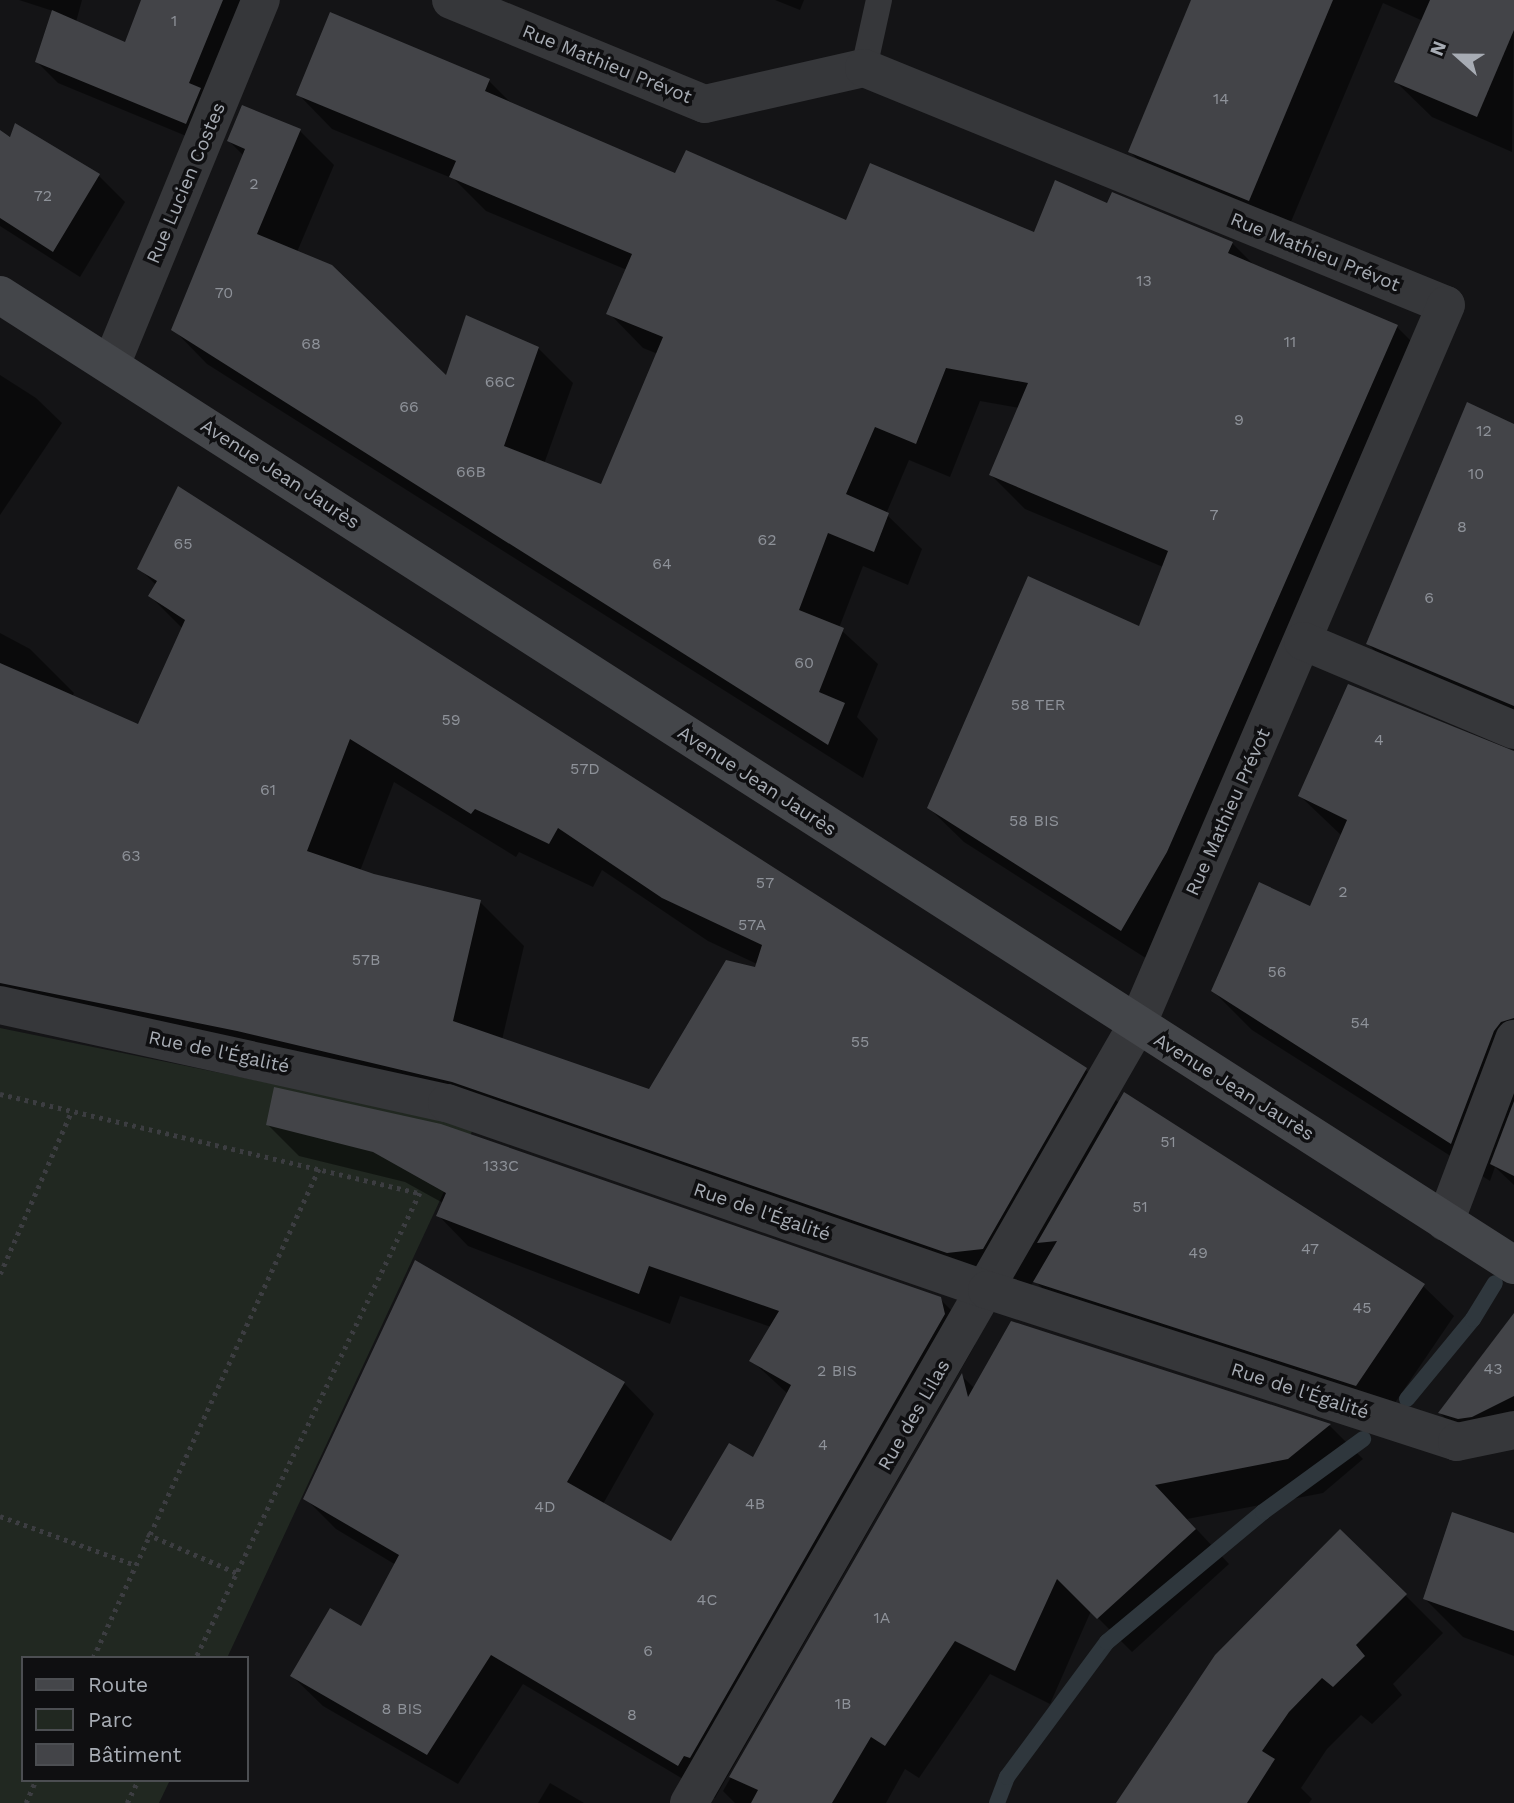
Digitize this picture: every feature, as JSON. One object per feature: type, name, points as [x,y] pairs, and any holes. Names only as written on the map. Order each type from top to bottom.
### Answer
[{"type":"main road","name":"Avenue Jean Jaurès","points":[[0,295],[1137,1026],[1514,1265]]},
{"type":"street","name":"Rue Lucien Costes","points":[[111,365],[261,0]]},
{"type":"street","name":"Rue Mathieu Prévot","points":[[450,0],[504,10],[705,104],[864,68],[1446,306],[1137,1026]]},
{"type":"street","points":[[1303,641],[1514,730]]},
{"type":"street","name":"Rue de l'Égalité","points":[[0,1005],[447,1103],[987,1290],[1457,1442],[1514,1430]]},
{"type":"street","name":"Rue des Lilas","points":[[689,1803],[1137,1026]]},
{"type":"street","points":[[1445,1222],[1514,1039]]},
{"type":"lane","points":[[864,68],[879,0]]},
{"type":"path","points":[[0,1094],[320,1166],[419,1193],[197,1656]]},
{"type":"path","points":[[0,1274],[71,1112]]},
{"type":"path","points":[[94,1656],[147,1534],[320,1166]]},
{"type":"path","points":[[0,1516],[135,1565]]},
{"type":"path","points":[[147,1534],[237,1573]]},
{"type":"path","points":[[26,1803],[36,1782]]},
{"type":"path","points":[[127,1803],[137,1782]]},
{"type":"green space","points":[[0,1028],[475,1125],[228,1656],[21,1656],[21,1782],[169,1782],[159,1803],[0,1803]]},
{"type":"building","points":[[141,0],[223,0],[189,83],[201,88],[186,124],[35,62],[52,10],[125,42]]},
{"type":"building","points":[[1191,0],[1333,0],[1249,201],[1128,152]]},
{"type":"building","points":[[1430,0],[1514,0],[1514,30],[1477,117],[1394,82]]},
{"type":"building","points":[[330,12],[490,79],[485,91],[675,173],[686,150],[846,220],[870,163],[1034,232],[1055,180],[1107,203],[1112,192],[1233,242],[1228,253],[1398,325],[1167,852],[1121,931],[927,808],[1028,576],[1139,626],[1168,551],[989,475],[1028,383],[946,368],[916,444],[875,427],[846,494],[889,513],[874,552],[828,533],[799,610],[844,628],[819,692],[845,703],[828,745],[171,330],[245,149],[227,141],[242,105],[301,129],[257,234],[332,265],[446,375],[466,315],[539,347],[504,446],[601,484],[663,337],[606,314],[632,254],[449,177],[456,161],[296,95]]},
{"type":"building","points":[[15,123],[100,174],[53,252],[0,218],[0,130],[10,137]]},
{"type":"building","points":[[1467,402],[1514,424],[1514,706],[1366,644]]},
{"type":"building","points":[[178,486],[1087,1068],[983,1249],[947,1253],[452,1082],[237,1031],[0,983],[0,663],[138,724],[185,620],[148,596],[157,581],[137,569]],"holes":[[[350,739],[471,814],[475,809],[549,844],[558,828],[662,898],[762,945],[755,967],[726,960],[649,1089],[453,1021],[481,900],[374,874],[307,851]]]},
{"type":"building","points":[[1348,684],[1514,751],[1514,1018],[1501,1022],[1494,1031],[1451,1144],[1211,991],[1259,882],[1310,906],[1347,820],[1298,796]]},
{"type":"building","points":[[274,1087],[441,1124],[941,1297],[945,1314],[690,1758],[684,1756],[678,1766],[491,1655],[427,1755],[290,1676],[330,1608],[361,1626],[399,1555],[303,1499],[415,1260],[625,1382],[567,1482],[671,1541],[729,1443],[753,1457],[791,1385],[749,1361],[779,1311],[649,1266],[639,1294],[436,1216],[446,1193],[373,1152],[266,1125]]},
{"type":"building","points":[[1124,1092],[1425,1284],[1356,1386],[1033,1282],[1057,1241],[1037,1243]]},
{"type":"building","points":[[1514,1101],[1514,1176],[1490,1164]]},
{"type":"building","points":[[1514,1313],[1514,1396],[1472,1417],[1458,1419],[1438,1413]]},
{"type":"building","points":[[1011,1321],[1331,1424],[1288,1459],[1155,1485],[1196,1529],[1097,1619],[1057,1579],[1015,1671],[955,1641],[885,1746],[871,1737],[832,1803],[751,1803],[758,1790],[729,1777],[962,1373],[968,1397]]},
{"type":"building","points":[[1452,1512],[1514,1533],[1514,1631],[1423,1599]]},
{"type":"building","points":[[1340,1529],[1407,1594],[1356,1645],[1365,1656],[1333,1687],[1322,1678],[1289,1712],[1262,1751],[1275,1759],[1247,1803],[1116,1803],[1215,1655]]},
{"type":"waterway","points":[[1407,1399],[1473,1319],[1495,1283]]},
{"type":"waterway","points":[[997,1803],[1007,1777],[1107,1642],[1263,1512],[1363,1439]]}]
